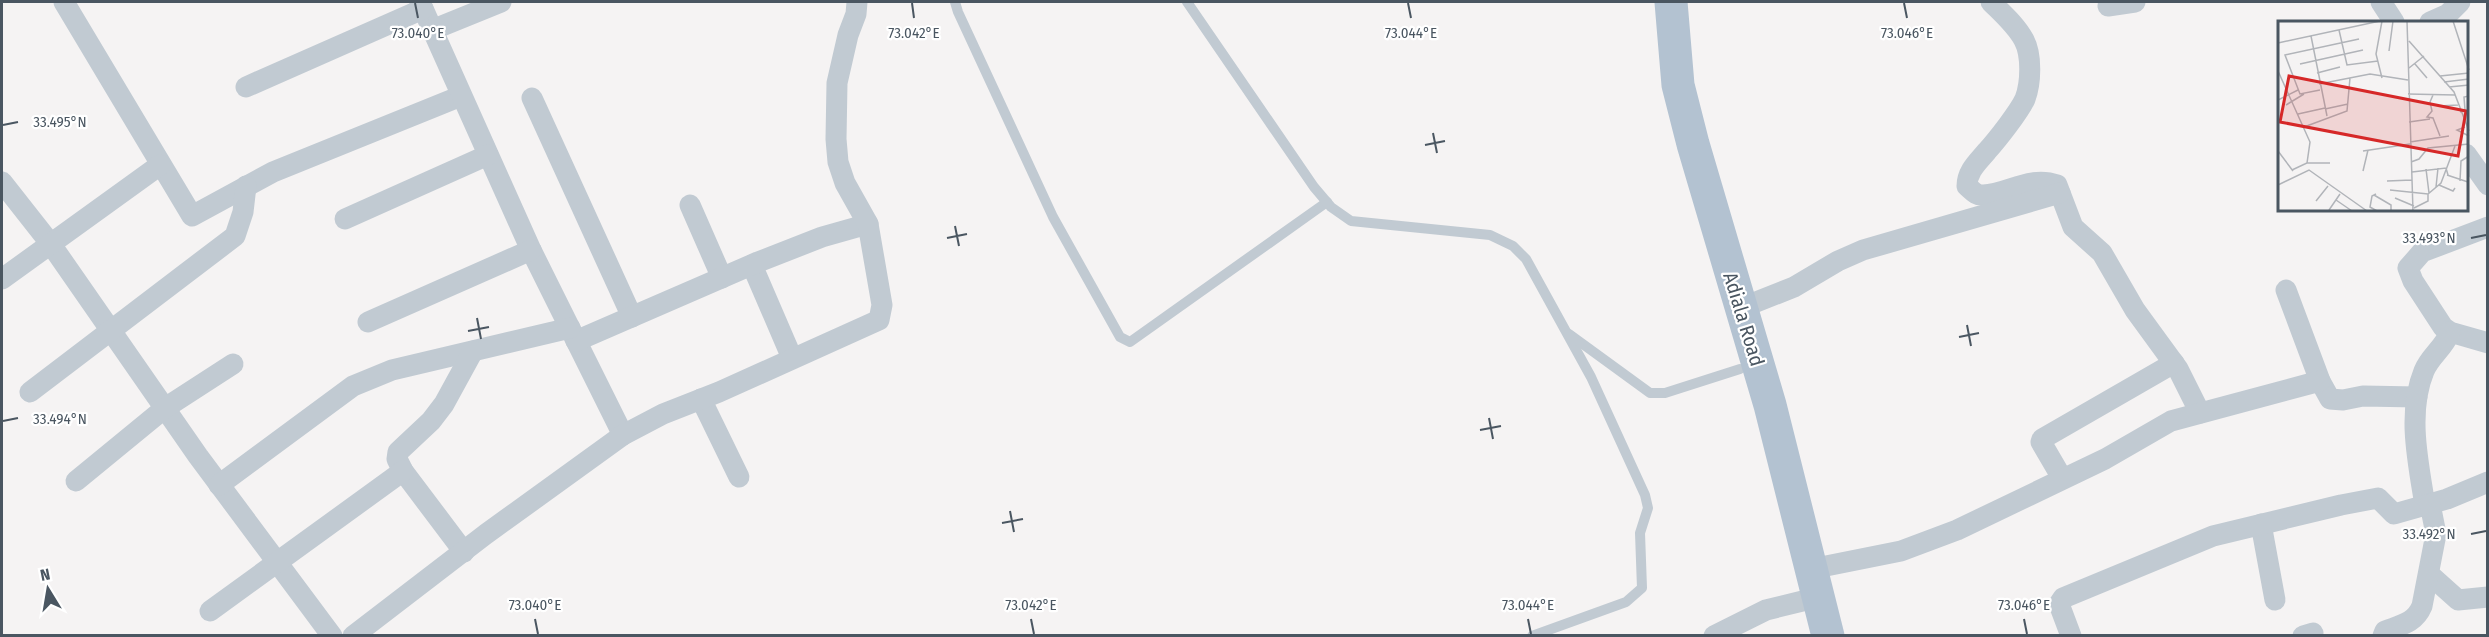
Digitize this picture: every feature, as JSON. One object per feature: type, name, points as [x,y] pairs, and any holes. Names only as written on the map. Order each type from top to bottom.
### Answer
[{"type":"main road","name":"Adiala Road","points":[[1653,2],[1660,87],[1690,202],[1740,369],[1810,589],[1828,636]]},
{"type":"main road","name":"Adiala Road","points":[[1671,2],[1678,85],[1693,144],[1770,405],[1810,589],[1809,636]]},
{"type":"street","points":[[64,2],[192,216],[273,172],[461,96]]},
{"type":"street","points":[[432,30],[501,2]]},
{"type":"street","points":[[353,636],[623,435],[663,414],[879,320],[882,305],[868,224],[845,183],[838,162],[836,139],[837,84],[857,2]]},
{"type":"street","points":[[1991,2],[2017,30],[2027,47],[2027,86],[2025,99],[1972,168],[1967,178],[1967,186],[1974,193],[1982,196],[2027,183],[2057,185],[2073,227],[2102,253],[2135,310],[2174,363],[2200,413]]},
{"type":"street","points":[[2108,6],[2135,2]]},
{"type":"street","points":[[2381,2],[2393,21]]},
{"type":"street","points":[[2432,21],[2448,14],[2460,2]]},
{"type":"street","points":[[246,87],[421,5],[531,249],[623,435]]},
{"type":"street","points":[[532,98],[632,317]]},
{"type":"street","points":[[345,219],[488,155]]},
{"type":"street","points":[[2468,157],[2487,185]]},
{"type":"street","points":[[2,279],[160,165]]},
{"type":"street","points":[[2,182],[50,243],[219,485],[332,636]]},
{"type":"street","points":[[30,392],[235,236],[243,212],[246,186]]},
{"type":"street","points":[[1741,308],[1794,288],[1838,261],[1863,250],[2060,193]]},
{"type":"street","points":[[690,205],[722,278]]},
{"type":"street","points":[[219,485],[352,387],[392,370],[473,351],[573,334],[632,317],[822,237],[868,224]]},
{"type":"street","points":[[2487,227],[2422,252],[2408,268],[2443,327],[2450,332],[2487,343]]},
{"type":"street","points":[[368,322],[531,249]]},
{"type":"street","points":[[752,265],[792,358]]},
{"type":"street","points":[[2286,290],[2320,381],[2331,400],[2363,396],[2417,397]]},
{"type":"street","points":[[2383,636],[2385,631],[2410,622],[2418,616],[2422,606],[2436,534],[2427,504],[2415,427],[2417,397],[2426,367],[2446,343],[2450,332]]},
{"type":"street","points":[[464,552],[403,471],[397,459],[398,452],[431,421],[444,404],[473,351]]},
{"type":"street","points":[[2061,478],[2041,442],[2042,439],[2174,363]]},
{"type":"street","points":[[76,481],[165,408],[233,364]]},
{"type":"street","points":[[1714,636],[1810,589],[1963,527],[2061,478],[2105,459],[2171,421],[2320,381]]},
{"type":"street","points":[[701,399],[739,477]]},
{"type":"street","points":[[210,611],[403,471]]},
{"type":"street","points":[[2071,636],[2059,604],[2063,598],[2213,536],[2378,498],[2394,514],[2487,482]]},
{"type":"street","points":[[2261,524],[2275,600]]},
{"type":"street","points":[[2429,574],[2458,600],[2487,597]]},
{"type":"lane","points":[[956,2],[958,12],[1053,217],[1120,337],[1130,342],[1326,202]]},
{"type":"lane","points":[[1187,2],[1314,188],[1326,202],[1351,221],[1490,235],[1513,246],[1526,259],[1591,377],[1645,495],[1648,508],[1640,533],[1642,588],[1626,602],[1532,636]]},
{"type":"lane","points":[[1566,332],[1650,393],[1665,393],[1740,369]]}]
